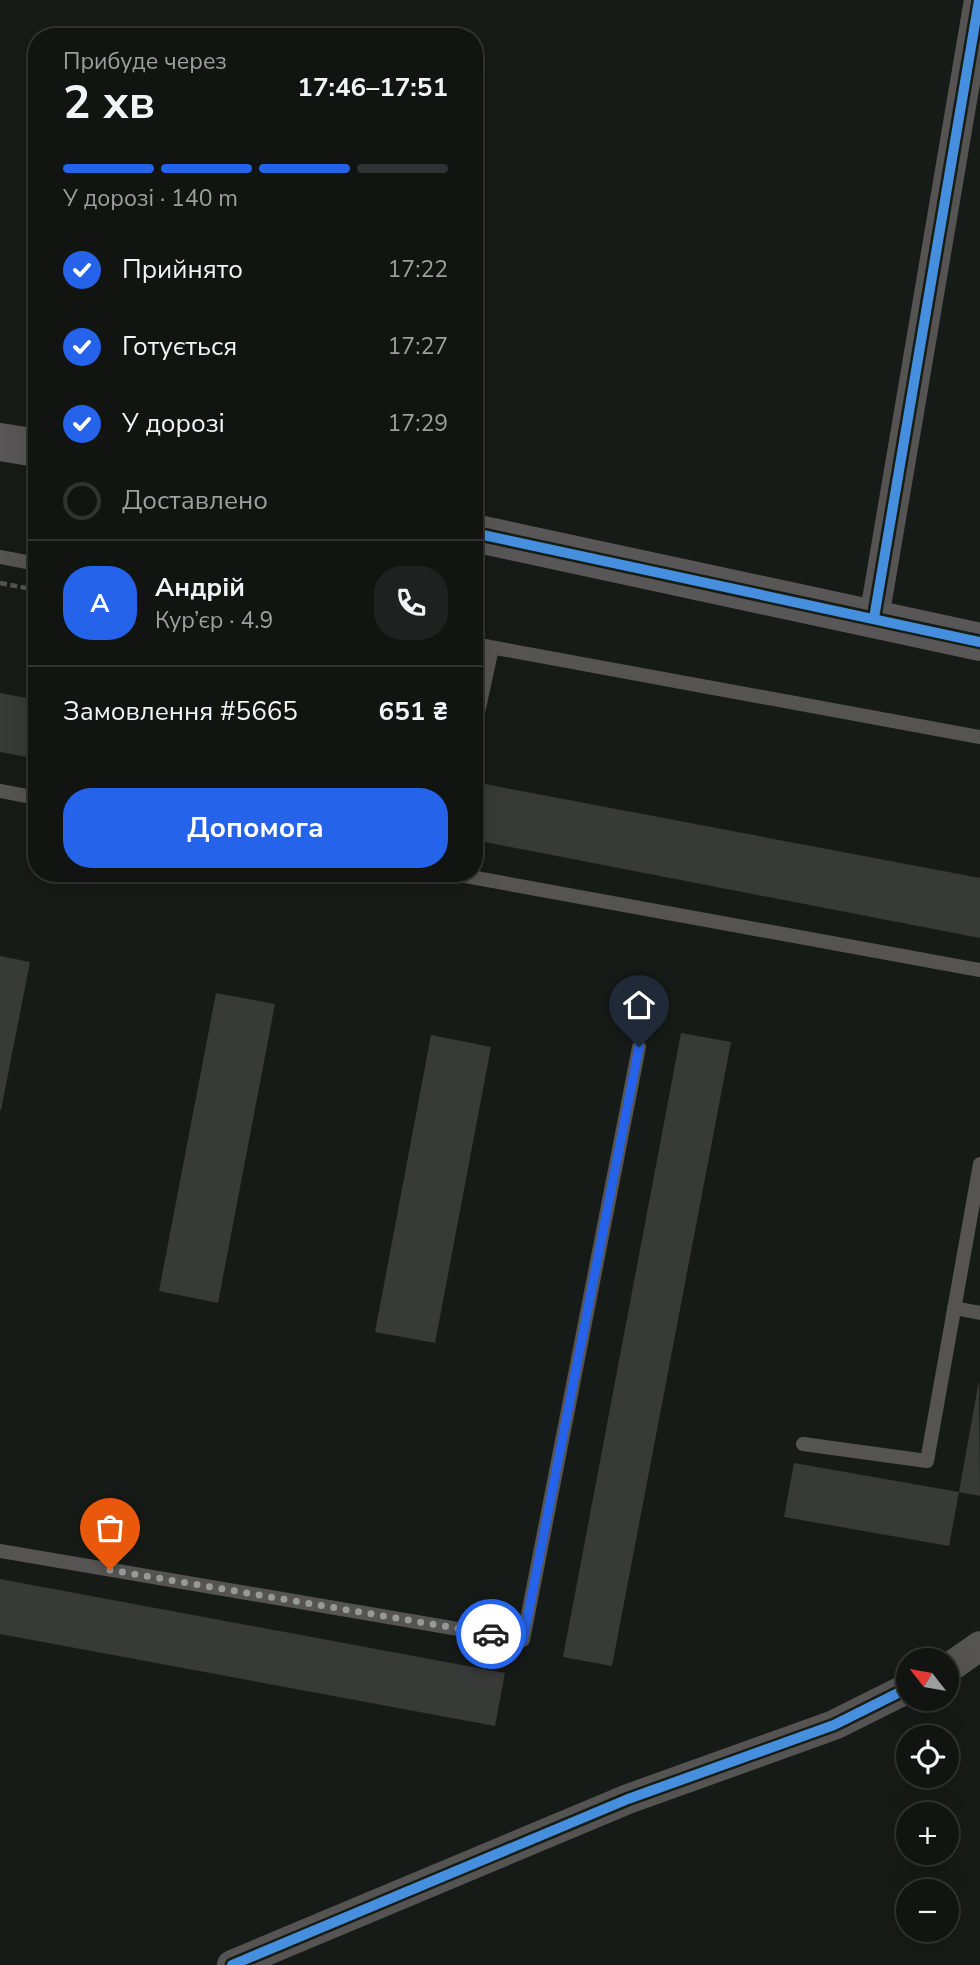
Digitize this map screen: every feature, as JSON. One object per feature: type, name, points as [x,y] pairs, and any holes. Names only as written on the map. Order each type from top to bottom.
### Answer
[{"type":"street","points":[[874,618],[979,0]]},
{"type":"street","points":[[483,535],[980,642]]},
{"type":"street","points":[[959,1661],[980,1646]]},
{"type":"street","points":[[232,1965],[628,1800],[834,1725],[896,1694]]},
{"type":"lane","points":[[0,557],[28,562]]},
{"type":"lane","points":[[483,646],[980,737]]},
{"type":"lane","points":[[483,690],[492,648]]},
{"type":"lane","points":[[0,791],[28,796]]},
{"type":"lane","points":[[483,879],[980,970]]},
{"type":"lane","points":[[0,1551],[523,1640],[639,1047]]},
{"type":"lane","points":[[803,1444],[928,1461],[980,1164]]},
{"type":"lane","points":[[954,1308],[980,1313]]},
{"type":"path","points":[[0,583],[28,588]]},
{"type":"building","points":[[0,693],[28,698],[28,757],[0,752]]},
{"type":"building","points":[[483,784],[980,878],[980,938],[483,842]]},
{"type":"building","points":[[0,956],[30,962],[1,1110],[0,1110]]},
{"type":"building","points":[[216,993],[275,1004],[218,1303],[159,1291]]},
{"type":"building","points":[[681,1033],[731,1042],[612,1666],[563,1657]]},
{"type":"building","points":[[431,1035],[491,1047],[435,1343],[375,1332]]},
{"type":"building","points":[[979,1380],[980,1496],[959,1492]]},
{"type":"building","points":[[794,1463],[959,1492],[949,1546],[784,1517]]},
{"type":"building","points":[[0,1579],[505,1673],[495,1726],[0,1634]]},
{"type":"cycle path","points":[[874,618],[979,0]]},
{"type":"cycle path","points":[[483,535],[980,642]]},
{"type":"cycle path","points":[[232,1965],[628,1799],[834,1725],[896,1694]]},
{"type":"way so far","points":[[110,1570],[491,1634]]},
{"type":"route","points":[[491,1634],[523,1640],[639,1047]]}]
